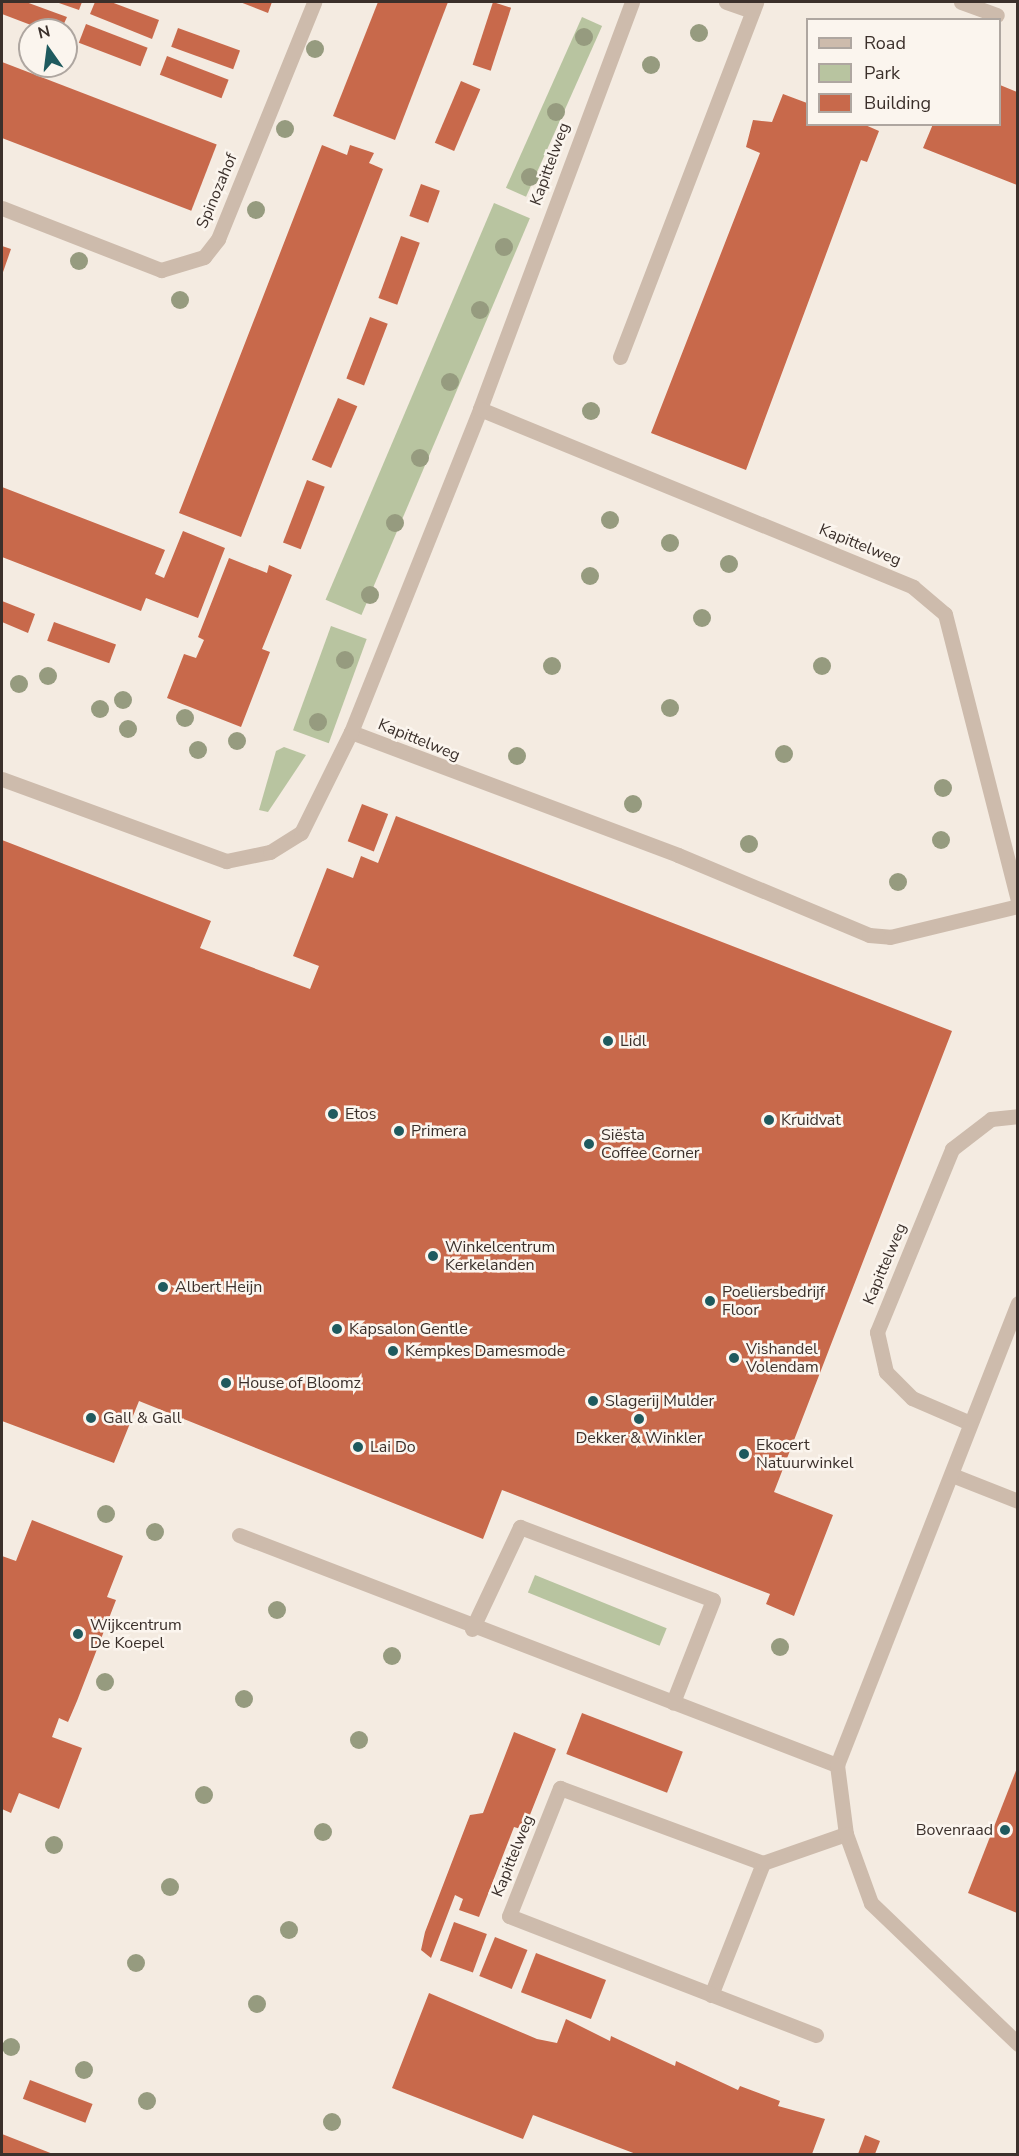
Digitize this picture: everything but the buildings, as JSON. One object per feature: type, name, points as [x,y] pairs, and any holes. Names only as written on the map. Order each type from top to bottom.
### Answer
[{"type":"street","name":"Spinozahof","points":[[2,208],[161,270],[204,257],[218,239],[314,2]]},
{"type":"street","name":"Kapittelweg","points":[[2,780],[226,861],[270,852],[301,833],[351,732],[480,409],[632,2]]},
{"type":"street","points":[[620,357],[754,6],[726,2]]},
{"type":"street","points":[[961,2],[997,15]]},
{"type":"street","name":"Kapittelweg","points":[[480,409],[913,587],[945,614],[1017,901]]},
{"type":"street","name":"Kapittelweg","points":[[351,732],[678,855],[869,935],[890,937],[1017,906]]},
{"type":"street","name":"Kapittelweg","points":[[970,1423],[912,1398],[886,1372],[877,1332],[952,1149],[991,1119],[1017,1116]]},
{"type":"street","points":[[1017,1304],[837,1765],[846,1834],[871,1903],[1017,2044]]},
{"type":"street","points":[[952,1475],[1017,1501]]},
{"type":"street","points":[[472,1629],[520,1527],[713,1600],[673,1702]]},
{"type":"street","points":[[239,1535],[472,1629],[837,1765]]},
{"type":"street","name":"Kapittelweg","points":[[763,1863],[560,1788],[509,1916],[816,2034]]},
{"type":"street","points":[[711,1995],[763,1863],[846,1834]]},
{"type":"green space","points":[[582,17],[602,26],[526,197],[506,188]]},
{"type":"green space","points":[[494,203],[530,218],[361,615],[326,600]]},
{"type":"green space","points":[[331,626],[367,639],[329,743],[293,730]]},
{"type":"green space","points":[[284,747],[306,755],[268,812],[259,810],[276,751]]},
{"type":"green space","points":[[535,1575],[667,1628],[660,1646],[528,1593]]},
{"type":"place","name":"Lidl","points":[[608,1041]]},
{"type":"place","name":"Etos","points":[[333,1114]]},
{"type":"place","name":"Kruidvat","points":[[769,1120]]},
{"type":"place","name":"Primera","points":[[399,1131]]},
{"type":"place","name":"Siësta Coffee Corner","points":[[589,1144]]},
{"type":"place","name":"Winkelcentrum Kerkelanden","points":[[433,1256]]},
{"type":"place","name":"Albert Heijn","points":[[163,1287]]},
{"type":"place","name":"Poeliersbedrijf Floor","points":[[710,1301]]},
{"type":"place","name":"Kapsalon Gentle","points":[[337,1329]]},
{"type":"place","name":"Kempkes Damesmode","points":[[393,1351]]},
{"type":"place","name":"Vishandel Volendam","points":[[734,1358]]},
{"type":"place","name":"House of Bloomz","points":[[226,1383]]},
{"type":"place","name":"Slagerij Mulder","points":[[593,1401]]},
{"type":"place","name":"Gall & Gall","points":[[91,1418]]},
{"type":"place","name":"Dekker & Winkler","points":[[639,1419]]},
{"type":"place","name":"Lai Do","points":[[358,1447]]},
{"type":"place","name":"Ekocert Natuurwinkel","points":[[744,1454]]},
{"type":"place","name":"Wijkcentrum De Koepel","points":[[78,1634]]},
{"type":"place","name":"Bovenraad","points":[[1005,1830]]}]
